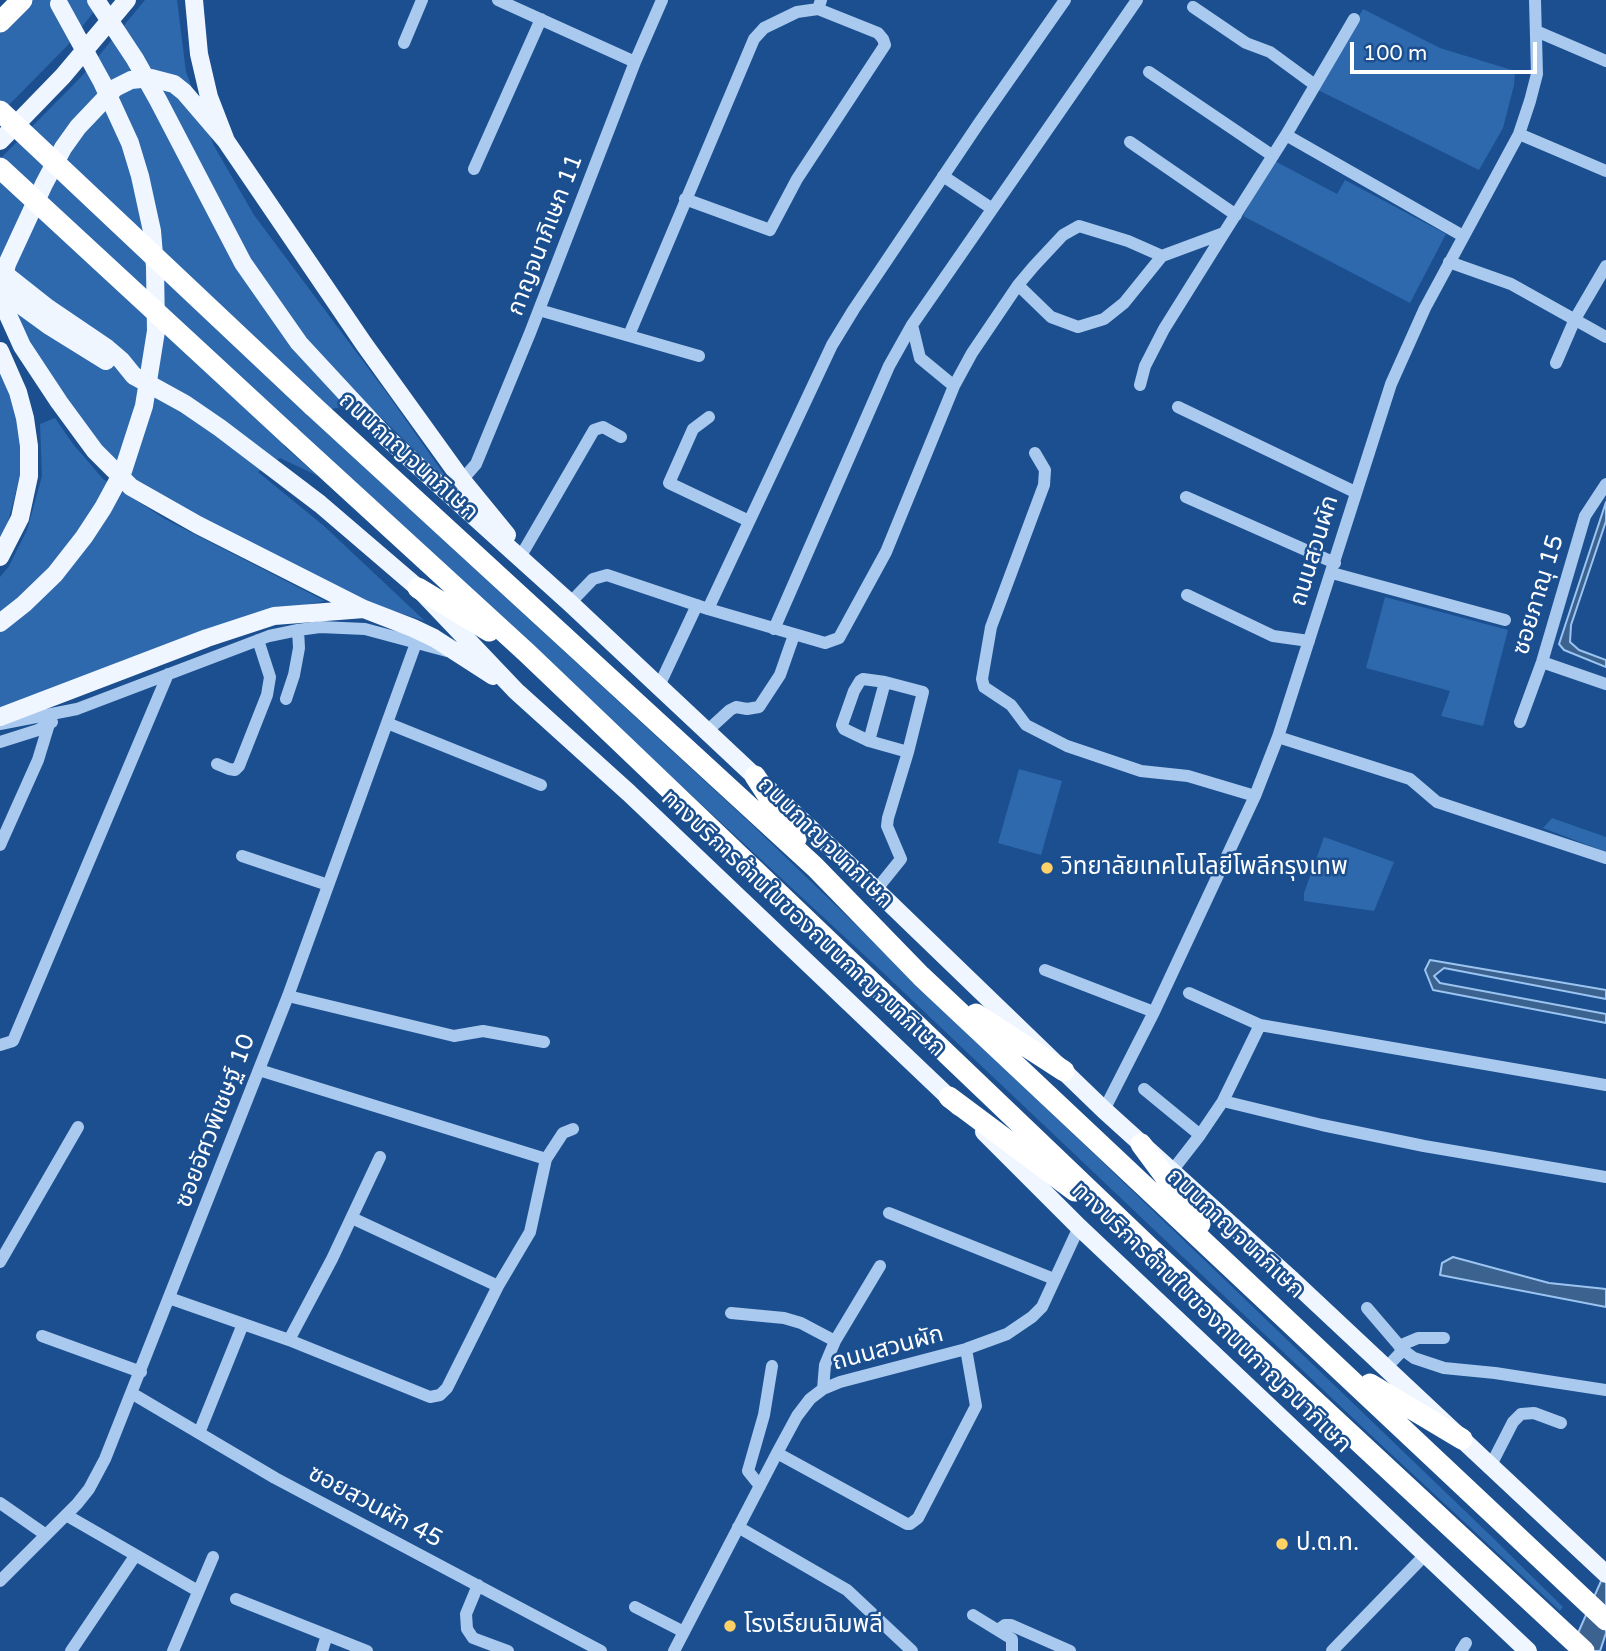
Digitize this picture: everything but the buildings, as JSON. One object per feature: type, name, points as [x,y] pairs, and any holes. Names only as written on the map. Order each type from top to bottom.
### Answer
[{"type":"highway","points":[[0,22],[22,0]]},
{"type":"highway","name":"ถนนกาญจนาภิเษก","points":[[0,111],[313,406],[815,867],[930,984],[1606,1620]]},
{"type":"highway","points":[[0,167],[527,653],[1149,1247],[1584,1651]]},
{"type":"highway","points":[[418,588],[527,653]]},
{"type":"highway","points":[[755,776],[815,867]]},
{"type":"highway","points":[[930,984],[1064,1071]]},
{"type":"highway","points":[[949,1097],[1149,1247]]},
{"type":"highway","points":[[1141,1144],[1228,1264]]},
{"type":"highway","points":[[1335,1364],[1462,1439]]},
{"type":"main road","points":[[0,623],[55,574],[103,509],[122,471],[137,430],[146,395],[156,331],[152,231],[140,176],[130,143],[102,82],[57,0]]},
{"type":"main road","points":[[96,0],[158,100],[243,263],[299,343],[387,438],[570,603],[876,890],[1104,1110],[1606,1574]]},
{"type":"main road","points":[[0,141],[63,76],[127,0]]},
{"type":"main road","points":[[194,0],[199,54],[209,97],[226,141]]},
{"type":"main road","points":[[516,691],[413,628],[364,609],[198,526],[131,487],[94,451],[55,397],[22,346],[3,304],[2,284],[7,264],[63,148],[78,127],[115,88],[131,80],[151,78],[174,83],[184,92],[226,141],[462,480],[540,576]]},
{"type":"main road","points":[[0,270],[48,308],[107,348],[134,376]]},
{"type":"main road","name":"ทางบริการด้านในของถนนกาญจนาภิเษก","points":[[0,290],[74,342],[186,404],[220,428],[320,504],[418,588],[516,691],[629,793],[949,1097],[1079,1227],[1526,1649]]},
{"type":"main road","points":[[0,351],[18,392],[25,418],[29,476],[20,518],[0,557]]},
{"type":"main road","points":[[0,717],[207,638],[274,616],[364,609]]},
{"type":"street","points":[[404,43],[422,0]]},
{"type":"street","points":[[498,0],[635,62]]},
{"type":"street","name":"กาญจนาภิเษก 11","points":[[462,480],[476,464],[662,0]]},
{"type":"street","points":[[659,686],[749,521],[832,345],[853,309],[1065,0]]},
{"type":"street","points":[[774,629],[889,366],[912,325],[1137,0]]},
{"type":"street","name":"ถนนสวนผัก","points":[[1104,1110],[1154,1012],[1255,796],[1278,737],[1334,568],[1355,492],[1391,384],[1425,308],[1519,134],[1537,74],[1535,0]]},
{"type":"street","points":[[629,335],[684,199],[754,39],[764,28],[819,5],[878,33],[883,39],[885,46],[797,179],[770,230],[684,199]]},
{"type":"street","points":[[1193,7],[1246,43],[1270,52],[1315,85]]},
{"type":"street","points":[[474,169],[541,19]]},
{"type":"street","points":[[1140,385],[1145,366],[1164,329],[1286,135],[1354,19]]},
{"type":"street","points":[[1536,31],[1606,61]]},
{"type":"street","points":[[1149,72],[1273,156]]},
{"type":"street","points":[[1519,134],[1606,171]]},
{"type":"street","points":[[1286,135],[1463,236]]},
{"type":"street","points":[[1130,142],[1236,215]]},
{"type":"street","points":[[943,176],[991,208]]},
{"type":"street","points":[[570,603],[593,579],[607,575],[794,635],[825,643],[839,638],[886,552],[954,386],[972,353],[1018,285],[1063,235],[1079,226],[1128,241],[1162,256]]},
{"type":"street","points":[[1018,285],[1051,317],[1078,327],[1104,319],[1124,303],[1162,256],[1224,233]]},
{"type":"street","points":[[1449,262],[1511,284],[1606,337]]},
{"type":"street","points":[[1556,363],[1575,318],[1606,266]]},
{"type":"street","points":[[539,310],[699,356]]},
{"type":"street","points":[[912,325],[920,358],[954,386]]},
{"type":"street","points":[[1178,407],[1355,492]]},
{"type":"street","points":[[709,417],[693,429],[669,482],[749,521]]},
{"type":"street","points":[[522,554],[594,430],[603,427],[621,437]]},
{"type":"street","points":[[1035,453],[1045,470],[1044,485],[991,628],[982,679],[984,687],[1012,705],[1026,725],[1067,746],[1141,771],[1188,776],[1255,796]]},
{"type":"street","name":"ซอยภาณุ 15","points":[[1520,722],[1542,662],[1585,516],[1606,484]]},
{"type":"street","points":[[1186,497],[1334,568],[1505,620]]},
{"type":"street","points":[[1187,595],[1273,636],[1309,641]]},
{"type":"street","points":[[0,742],[9,741],[77,709],[258,640],[298,630],[320,627],[365,629],[457,654]]},
{"type":"street","points":[[286,699],[298,657],[298,630]]},
{"type":"street","points":[[707,731],[736,707],[759,707],[780,675],[794,635]]},
{"type":"street","points":[[217,764],[235,770],[239,766],[267,695],[270,677],[258,640]]},
{"type":"street","name":"ซอยอัศวพิเชษฐ์ 10","points":[[0,1581],[66,1515],[89,1489],[99,1472],[133,1394],[288,996],[416,643]]},
{"type":"street","points":[[1542,662],[1606,684]]},
{"type":"street","points":[[0,1045],[13,1041],[168,674]]},
{"type":"street","points":[[876,890],[901,859],[887,822],[908,752],[923,692],[863,679],[857,684],[842,725],[846,732],[908,752]]},
{"type":"street","points":[[869,741],[885,682]]},
{"type":"street","points":[[0,724],[77,709]]},
{"type":"street","points":[[387,723],[541,785]]},
{"type":"street","points":[[0,845],[38,760],[48,724]]},
{"type":"street","points":[[1278,737],[1410,779],[1437,802],[1606,858]]},
{"type":"street","points":[[242,856],[328,885]]},
{"type":"street","points":[[1045,970],[1154,1012]]},
{"type":"street","points":[[1189,993],[1259,1025],[1606,1085]]},
{"type":"street","points":[[288,996],[454,1036],[483,1031],[544,1042]]},
{"type":"street","points":[[1172,1171],[1223,1101],[1259,1025]]},
{"type":"street","points":[[259,1070],[546,1158]]},
{"type":"street","points":[[1144,1088],[1200,1135]]},
{"type":"street","points":[[1223,1101],[1385,1138],[1606,1177]]},
{"type":"street","points":[[0,1262],[78,1127]]},
{"type":"street","points":[[169,1297],[289,1340],[430,1396],[440,1395],[447,1388],[498,1286],[530,1232],[546,1158],[564,1133],[573,1129]]},
{"type":"street","points":[[289,1340],[380,1157]]},
{"type":"street","points":[[890,1213],[1054,1279]]},
{"type":"street","points":[[352,1218],[498,1286]]},
{"type":"street","name":"ถนนสวนผัก","points":[[674,1651],[777,1453],[804,1407],[823,1389],[840,1382],[966,1349],[1007,1334],[1032,1317],[1048,1297],[1079,1227]]},
{"type":"street","points":[[823,1389],[825,1365],[835,1340],[880,1266]]},
{"type":"street","points":[[1367,1308],[1401,1348],[1414,1358],[1444,1368],[1606,1390]]},
{"type":"street","points":[[731,1313],[784,1318],[802,1323],[835,1340]]},
{"type":"street","points":[[199,1433],[243,1324]]},
{"type":"street","points":[[41,1336],[141,1372]]},
{"type":"street","points":[[1386,1368],[1401,1348],[1418,1338],[1444,1338]]},
{"type":"street","points":[[777,1453],[910,1524],[918,1518],[976,1406],[966,1349]]},
{"type":"street","points":[[760,1486],[748,1471],[764,1415],[772,1366]]},
{"type":"street","name":"ซอยสวนผัก 45","points":[[133,1394],[275,1478],[601,1651]]},
{"type":"street","points":[[1490,1465],[1513,1422],[1521,1414],[1534,1413],[1561,1423]]},
{"type":"street","points":[[0,1503],[46,1535]]},
{"type":"street","points":[[66,1515],[198,1591]]},
{"type":"street","points":[[738,1527],[847,1590],[912,1651]]},
{"type":"street","points":[[1350,1651],[1336,1646],[1426,1555]]},
{"type":"street","points":[[71,1651],[135,1556]]},
{"type":"street","points":[[173,1651],[213,1557]]},
{"type":"street","points":[[478,1585],[466,1614],[467,1629],[473,1638],[508,1651]]},
{"type":"street","points":[[236,1600],[367,1651]]},
{"type":"street","points":[[635,1607],[684,1632]]},
{"type":"street","points":[[973,1615],[1012,1639],[1012,1651]]},
{"type":"street","points":[[998,1630],[1005,1625],[1011,1625],[1070,1651]]},
{"type":"street","points":[[322,1651],[327,1635]]},
{"type":"shaded area","points":[[25,0],[103,0],[67,46],[0,114],[0,25]]},
{"type":"shaded area","points":[[145,0],[177,0],[186,72],[214,146],[254,215],[453,487],[365,402],[307,414],[747,820],[1490,1535],[1563,1607],[1560,1611],[875,965],[296,429],[284,446],[318,476],[280,458],[258,472],[324,526],[425,621],[365,602],[195,517],[111,464],[0,302],[0,159],[82,76]]},
{"type":"shaded area","points":[[1363,9],[1440,48],[1515,71],[1503,128],[1479,170],[1316,89]]},
{"type":"shaded area","points":[[1273,160],[1337,194],[1345,180],[1446,234],[1410,303],[1243,216]]},
{"type":"shaded area","points":[[0,359],[13,390],[24,460],[4,538],[0,543]]},
{"type":"shaded area","points":[[55,418],[103,479],[165,519],[325,601],[290,608],[0,708],[0,577],[9,566],[27,530],[42,476],[40,424]]},
{"type":"shaded area","points":[[1606,502],[1606,521],[1571,625],[1570,642],[1579,650],[1606,660],[1606,667],[1564,650],[1559,644]]},
{"type":"shaded area","points":[[1385,597],[1508,630],[1483,726],[1441,716],[1450,691],[1366,668]]},
{"type":"shaded area","points":[[1019,769],[1062,781],[1041,855],[998,843]]},
{"type":"shaded area","points":[[1552,818],[1606,837],[1606,852],[1543,828]]},
{"type":"shaded area","points":[[1324,837],[1394,862],[1374,911],[1304,901],[1304,893]]},
{"type":"shaded area","points":[[1430,960],[1606,990],[1606,999],[1444,968],[1434,976],[1440,983],[1606,1014],[1606,1023],[1433,990],[1425,970]]},
{"type":"shaded area","points":[[1453,1257],[1549,1283],[1606,1289],[1606,1307],[1440,1275],[1442,1263]]},
{"type":"shaded area","points":[[1606,1570],[1606,1633],[1600,1651],[1570,1651]]},
{"type":"place","name":"วิทยาลัยเทคโนโลยีโพลีกรุงเทพ","points":[[1047,868]]},
{"type":"place","name":"ป.ต.ท.","points":[[1282,1544]]},
{"type":"place","name":"โรงเรียนฉิมพลี","points":[[730,1626]]}]
